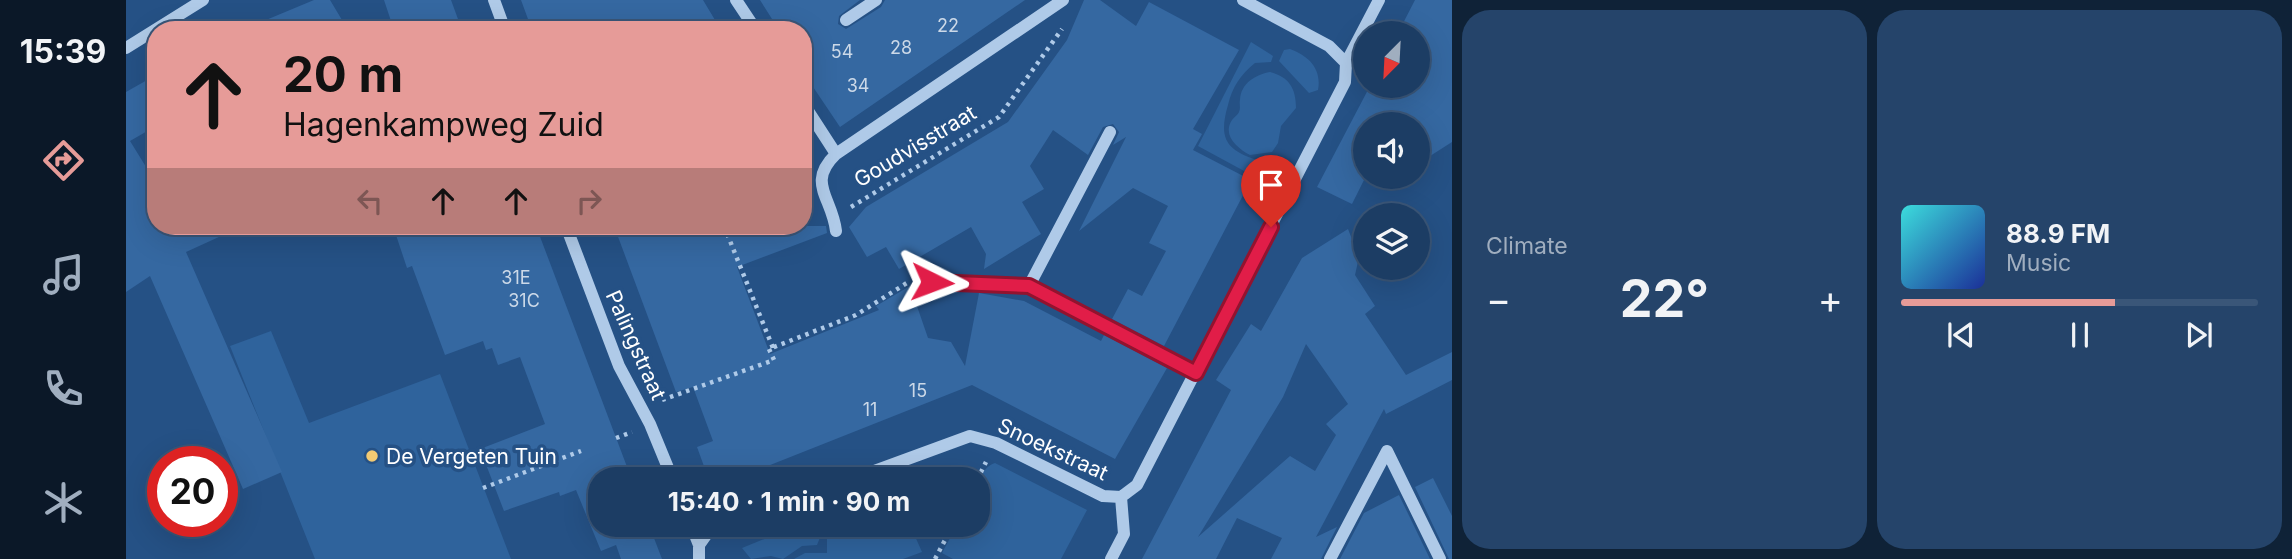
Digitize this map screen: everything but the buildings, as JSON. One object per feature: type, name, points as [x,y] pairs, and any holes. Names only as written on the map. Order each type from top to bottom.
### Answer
[{"type":"street","points":[[169,21],[203,0]]},
{"type":"street","points":[[494,0],[502,21]]},
{"type":"street","points":[[736,0],[750,21]]},
{"type":"street","points":[[846,20],[876,0]]},
{"type":"street","name":"Goudvisstraat","points":[[836,231],[834,217],[820,182],[823,167],[836,154],[1063,0]]},
{"type":"street","points":[[1243,0],[1329,46],[1346,63]]},
{"type":"street","points":[[1111,559],[1124,534],[1121,497],[1137,485],[1196,373],[1345,82],[1346,63],[1378,0]]},
{"type":"street","points":[[126,48],[147,35]]},
{"type":"street","name":"Goudvisstraat","points":[[812,117],[836,154]]},
{"type":"street","points":[[1029,286],[1110,132]]},
{"type":"street","name":"Palingstraat","points":[[569,235],[619,366],[641,407],[667,467]]},
{"type":"street","points":[[932,282],[1029,286],[1196,373]]},
{"type":"street","name":"Snoekstraat","points":[[885,467],[970,436],[996,443],[1103,496],[1121,497]]},
{"type":"street","points":[[1331,559],[1387,451],[1440,559]]},
{"type":"street","points":[[696,537],[699,559]]},
{"type":"street","points":[[699,545],[705,537]]},
{"type":"path","name":"Goudvisstraat","points":[[834,217],[999,117],[1068,21]]},
{"type":"path","points":[[728,235],[773,348]]},
{"type":"path","points":[[641,407],[774,360],[769,349],[856,314],[915,279],[932,282]]},
{"type":"path","points":[[483,488],[581,451]]},
{"type":"path","points":[[935,559],[947,537]]},
{"type":"shaded area","points":[[1251,42],[1273,56],[1271,62],[1255,63],[1238,81],[1230,98],[1224,127],[1228,142],[1233,148],[1261,161],[1262,171],[1257,178],[1198,146]]},
{"type":"shaded area","points":[[1290,49],[1313,64],[1318,76],[1318,90],[1309,93],[1279,61],[1284,50]]},
{"type":"shaded area","points":[[1270,72],[1290,84],[1295,95],[1296,108],[1281,126],[1278,143],[1272,152],[1250,155],[1232,140],[1229,126],[1239,112],[1241,94],[1246,84],[1259,75]]},
{"type":"shaded area","name":"De Vergeten Tuin","points":[[271,331],[309,423],[440,374],[511,559],[315,559],[230,346]]},
{"type":"shaded area","points":[[995,463],[1087,510],[1061,559],[953,559],[942,553],[951,537],[990,537],[988,467]]},
{"type":"shaded area","points":[[769,537],[820,537],[817,545],[802,546],[783,559],[771,556],[751,559],[742,548]]},
{"type":"shaded area","points":[[915,537],[922,552],[903,559],[794,559],[805,553],[827,553],[827,539]]},
{"type":"place","name":"De Vergeten Tuin","points":[[372,456]]},
{"type":"route","points":[[932,282],[1029,286],[1196,373],[1271,227]]}]
